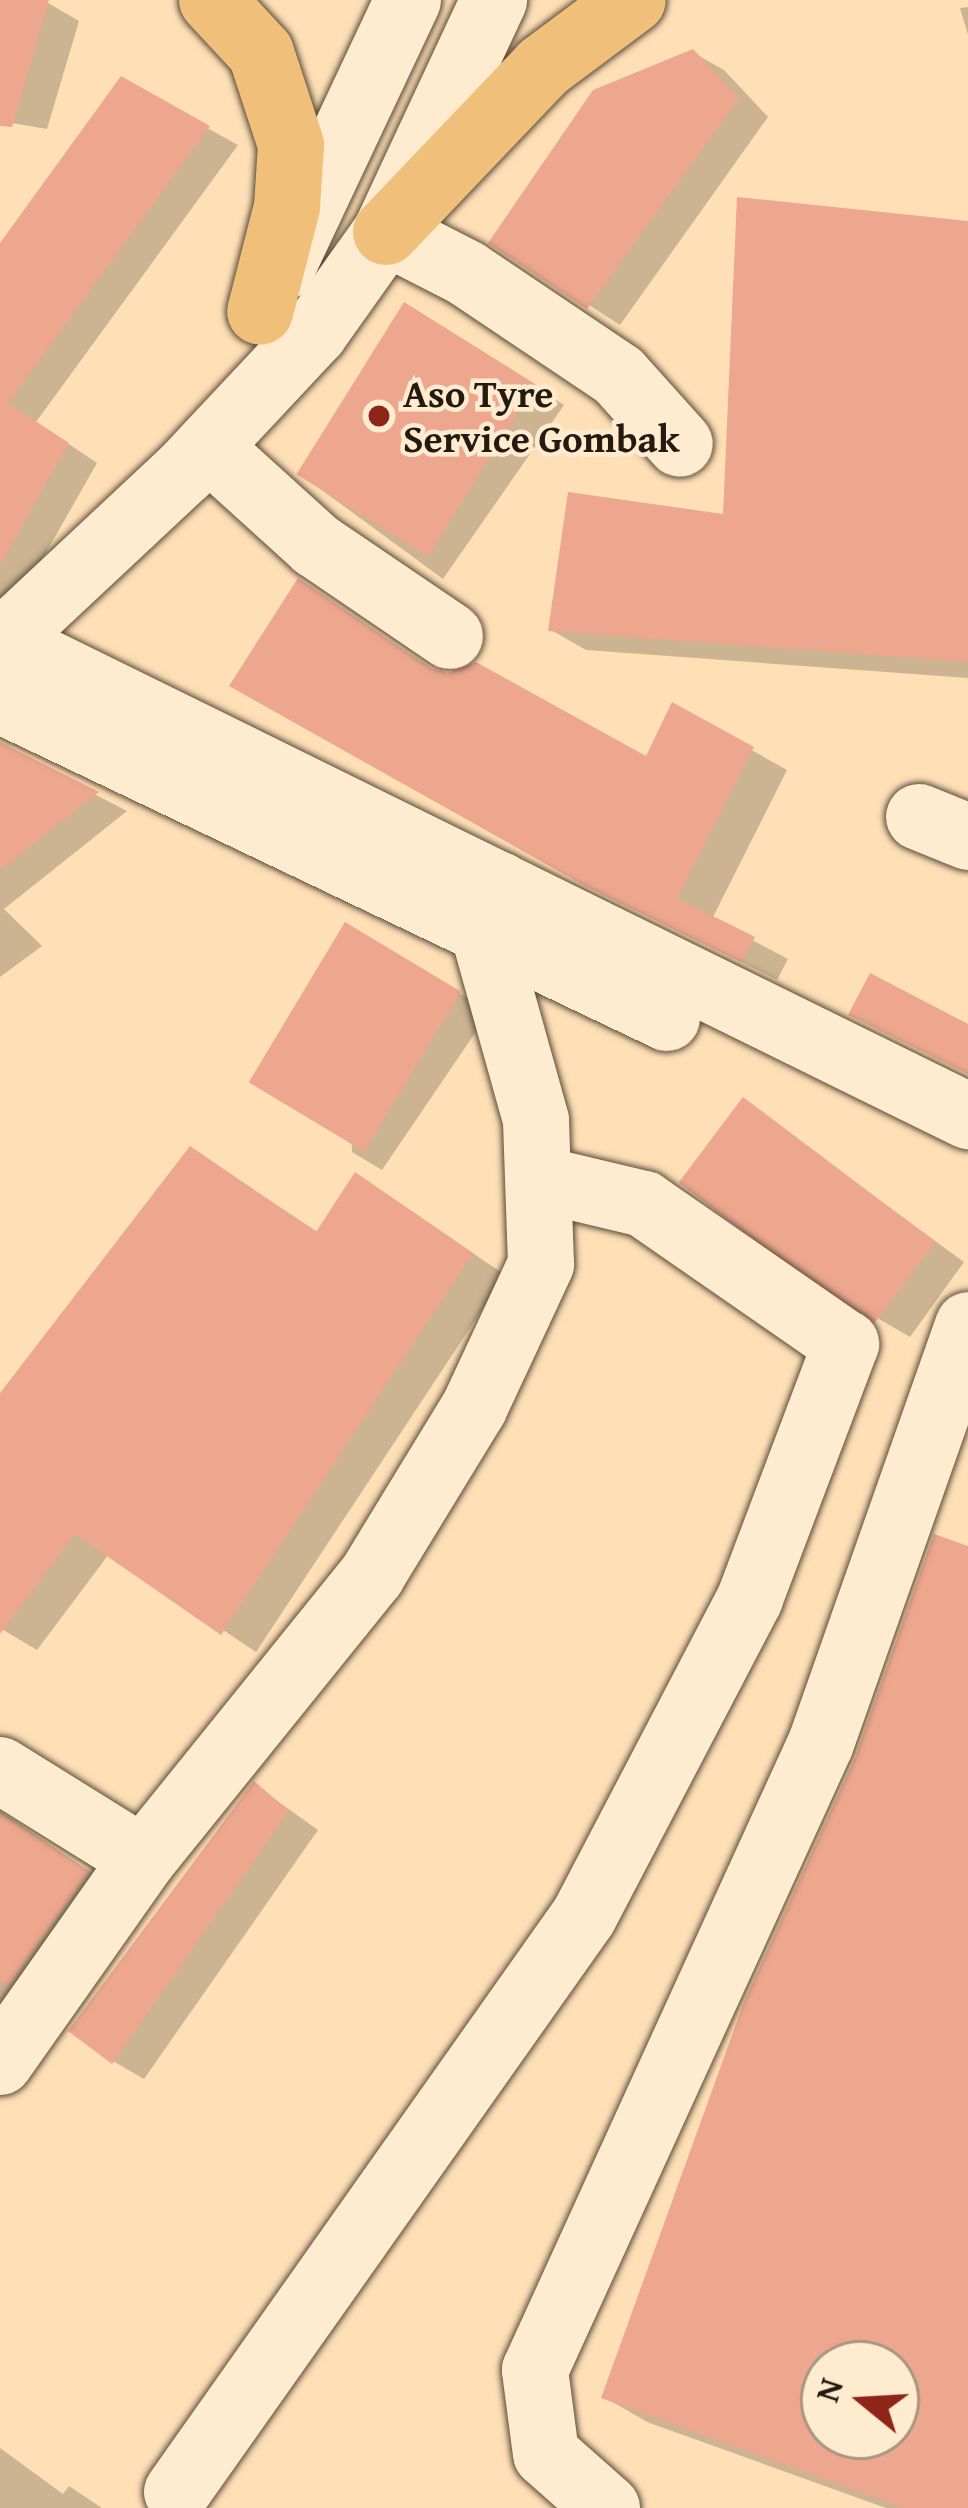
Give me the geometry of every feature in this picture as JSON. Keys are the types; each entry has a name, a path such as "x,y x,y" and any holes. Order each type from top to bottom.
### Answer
{"main road":[{"path":"212,0 261,53 291,145 287,207 260,311"},
{"path":"386,232 543,68 633,0"}],"street":[{"path":"197,460 260,311 408,0"},
{"path":"494,0 386,232 315,332 1,662 491,908 968,1162"},
{"path":"386,232 466,273 619,376 680,444"},
{"path":"197,460 450,636"},
{"path":"491,908 968,1116"},
{"path":"0,2062 143,1859 372,1575 474,1408 541,1264 543,1180 536,1120 491,908"},
{"path":"177,2492 584,1916 750,1598 846,1344 644,1204 543,1180"},
{"path":"607,2508 546,2454 535,2370 821,1743 913,1464 968,1324"},
{"path":"0,1770 143,1859"}],"building":[{"path":"0,0 49,0 12,127 0,126"},
{"path":"693,49 739,98 587,309 488,243 593,90"},
{"path":"121,76 210,126 8,403 69,443 0,565 0,243"},
{"path":"737,197 968,221 968,662 548,631 568,492 723,514"},
{"path":"404,302 535,384 428,556 296,474"},
{"path":"298,578 430,668 448,673 476,662 646,756 672,702 754,747 677,898 755,937 741,962 585,886 229,686"},
{"path":"0,742 99,792 0,870"},
{"path":"345,922 461,992 364,1152 249,1082"},
{"path":"870,973 968,1024 968,1074 848,1015"},
{"path":"743,1097 935,1242 871,1327 679,1182"},
{"path":"190,1146 316,1232 355,1172 473,1253 221,1635 75,1534 0,1634 0,1393"},
{"path":"934,1534 968,1546 968,2508 904,2508 601,2398 744,2002 855,1758"},
{"path":"254,1781 289,1811 112,2064 68,2031"},
{"path":"0,1814 89,1871 7,1986 0,1981"}],"place":[{"name":"Aso Tyre Service Gombak","path":"379,416"}]}
